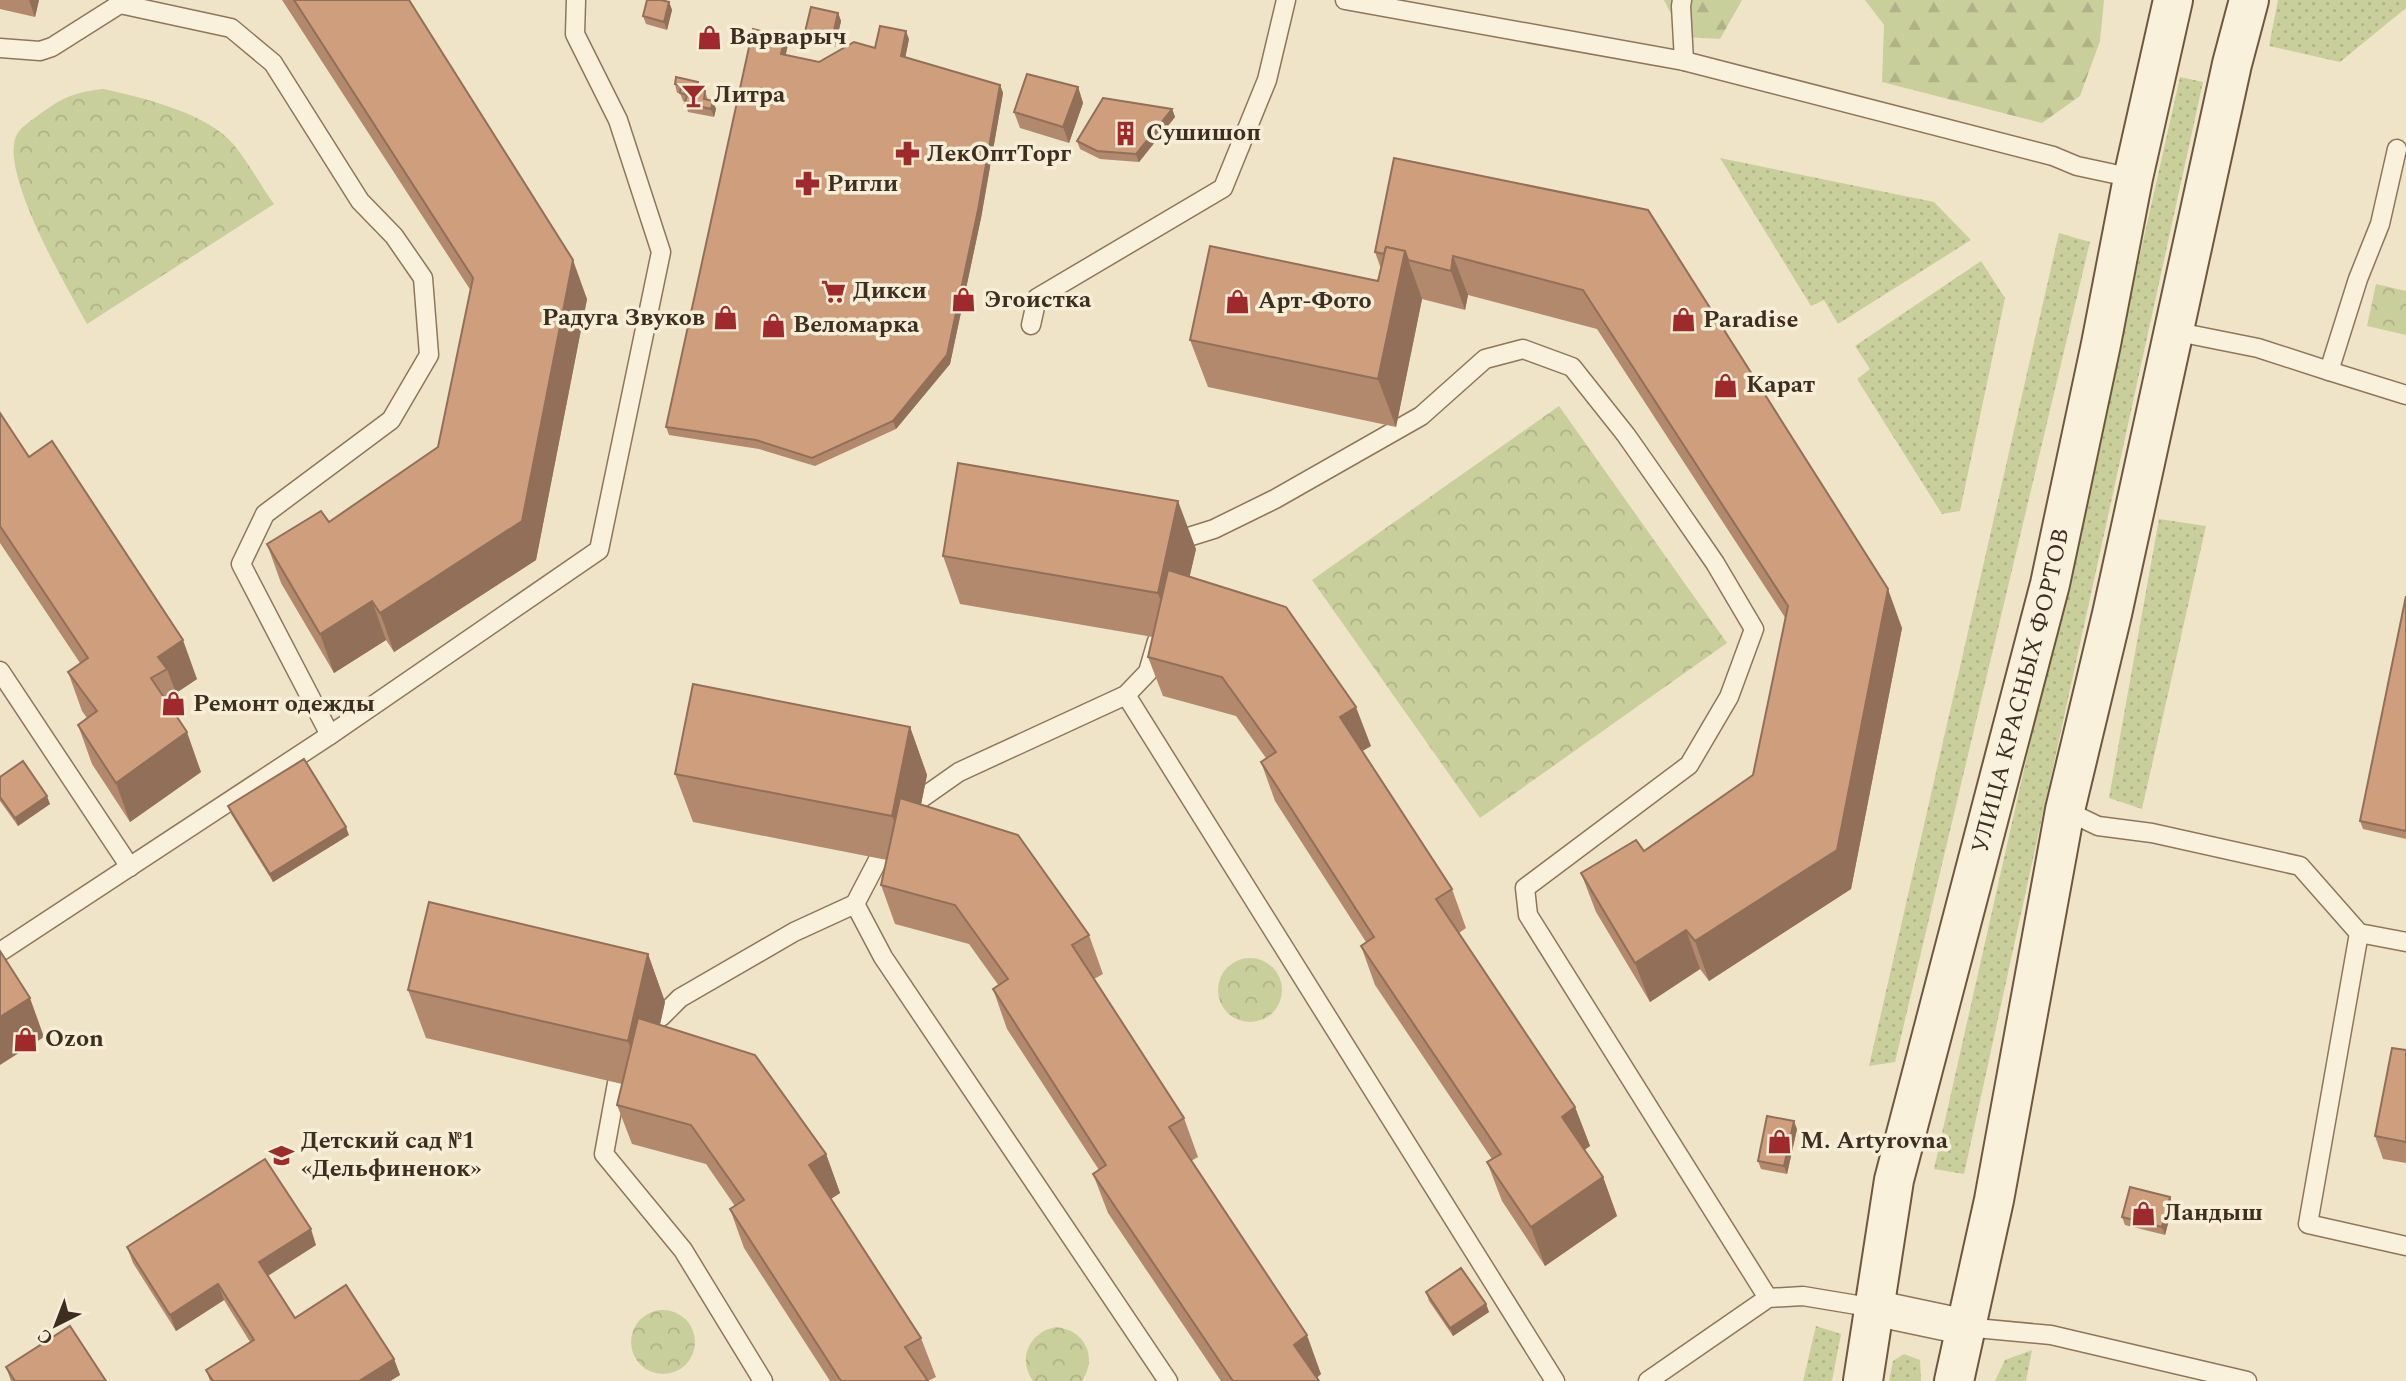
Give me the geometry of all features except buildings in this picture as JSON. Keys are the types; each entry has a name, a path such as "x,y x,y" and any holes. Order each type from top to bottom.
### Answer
{"street":[{"name":"УЛИЦА КРАСНЫХ ФОРТОВ","path":"1863,1381 1894,1180 2050,584 2133,178 2173,0"},
{"path":"1954,1381 1996,1187 2065,810 2112,614 2232,64 2249,0"},
{"path":"1875,1308 1965,1327"}],"lane":[{"path":"0,952 330,735 599,550 662,252 618,120 575,34 576,0"},
{"path":"1031,325 1037,298 1223,188 1267,80 1286,0"},
{"path":"1345,0 1684,61 2053,156 2077,166 2133,178"},
{"path":"1682,0 1684,61"},
{"path":"0,48 40,51 52,47 120,4 230,27 273,63 360,201 394,236 423,278 429,355 391,420 265,514 241,564 330,735"},
{"path":"2329,371 2358,279 2380,224 2397,149"},
{"path":"2174,331 2258,348 2406,395"},
{"path":"1181,546 1182,539 1214,530 1275,499 1420,416 1485,359 1523,349 1572,367 1626,435 1715,563 1754,629 1729,697 1689,765 1525,888 1528,915 1768,1298"},
{"path":"922,798 959,772 1126,695 1148,672 1158,638"},
{"path":"0,671 130,867"},
{"path":"1126,695 1555,1381"},
{"path":"2065,810 2098,826 2152,833 2300,866 2359,933 2406,942"},
{"path":"661,1017 680,998 692,991 794,932 855,904 879,858"},
{"path":"855,904 883,957 1168,1381"},
{"path":"2359,933 2308,1224 2406,1246"},
{"path":"617,1083 604,1154 682,1250 764,1381"},
{"path":"1648,1381 1768,1298 1803,1296 1875,1308"},
{"path":"1965,1327 2051,1335 2247,1381"}],"green space":[{"path":"1664,0 1742,0 1720,39 1683,37"},
{"path":"1865,0 2104,0 2100,41 2080,96 2042,123 1882,82 1884,25"},
{"path":"2278,0 2406,0 2406,8 2340,62 2269,46"},
{"path":"2180,77 2203,82 1964,1174 1934,1169"},
{"path":"104,89 174,108 223,134 245,159 274,204 87,324 38,231 26,203 14,154 16,136 26,124 70,96"},
{"path":"1720,158 1934,202 1971,240 1838,324 1824,300 1811,306"},
{"path":"2059,233 2090,242 1895,1062 1869,1066"},
{"path":"1981,261 2005,298 1960,511 1942,514 1857,379 1870,369 1855,346"},
{"path":"2376,284 2406,291 2406,335 2367,326"},
{"path":"1559,406 1727,643 1480,818 1312,580"},
{"path":"2159,519 2206,526 2142,809 2109,798"},
{"path":"1250,958 1262,960 1273,967 1280,978 1280,1002 1273,1013 1262,1020 1250,1022 1238,1020 1227,1013 1220,1002 1218,990 1220,978 1227,967 1238,960"},
{"path":"663,1310 675,1312 686,1319 693,1330 693,1354 686,1365 675,1372 663,1374 651,1372 640,1365 633,1354 631,1342 633,1330 640,1319 651,1312"},
{"path":"1816,1326 1841,1334 1832,1381 1803,1381"},
{"path":"1056,1327 1075,1333 1086,1346 1089,1363 1082,1381 1033,1381 1028,1373 1028,1348 1039,1334"},
{"path":"2032,1350 2026,1381 1995,1381 2005,1360"},
{"path":"1904,1354 1920,1360 1921,1381 1889,1381 1893,1361"}],"place":[{"name":"Варварыч","path":"709,37"},
{"name":"Литра","path":"694,95"},
{"name":"Сушишоп","path":"1126,133"},
{"name":"ЛекОптТорг","path":"907,154"},
{"name":"Ригли","path":"807,184"},
{"name":"Дикси","path":"833,291"},
{"name":"Эгоистка","path":"964,300"},
{"name":"Арт-Фото","path":"1238,301"},
{"name":"Радуга Звуков","path":"725,318"},
{"name":"Paradise","path":"1683,320"},
{"name":"Веломарка","path":"773,325"},
{"name":"Карат","path":"1726,385"},
{"name":"Ремонт одежды","path":"173,704"},
{"name":"Ozon","path":"25,1039"},
{"name":"M. Artyrovna","path":"1780,1141"},
{"name":"Детский сад №1 «Дельфиненок»","path":"281,1155"},
{"name":"Ландыш","path":"2144,1213"}]}
